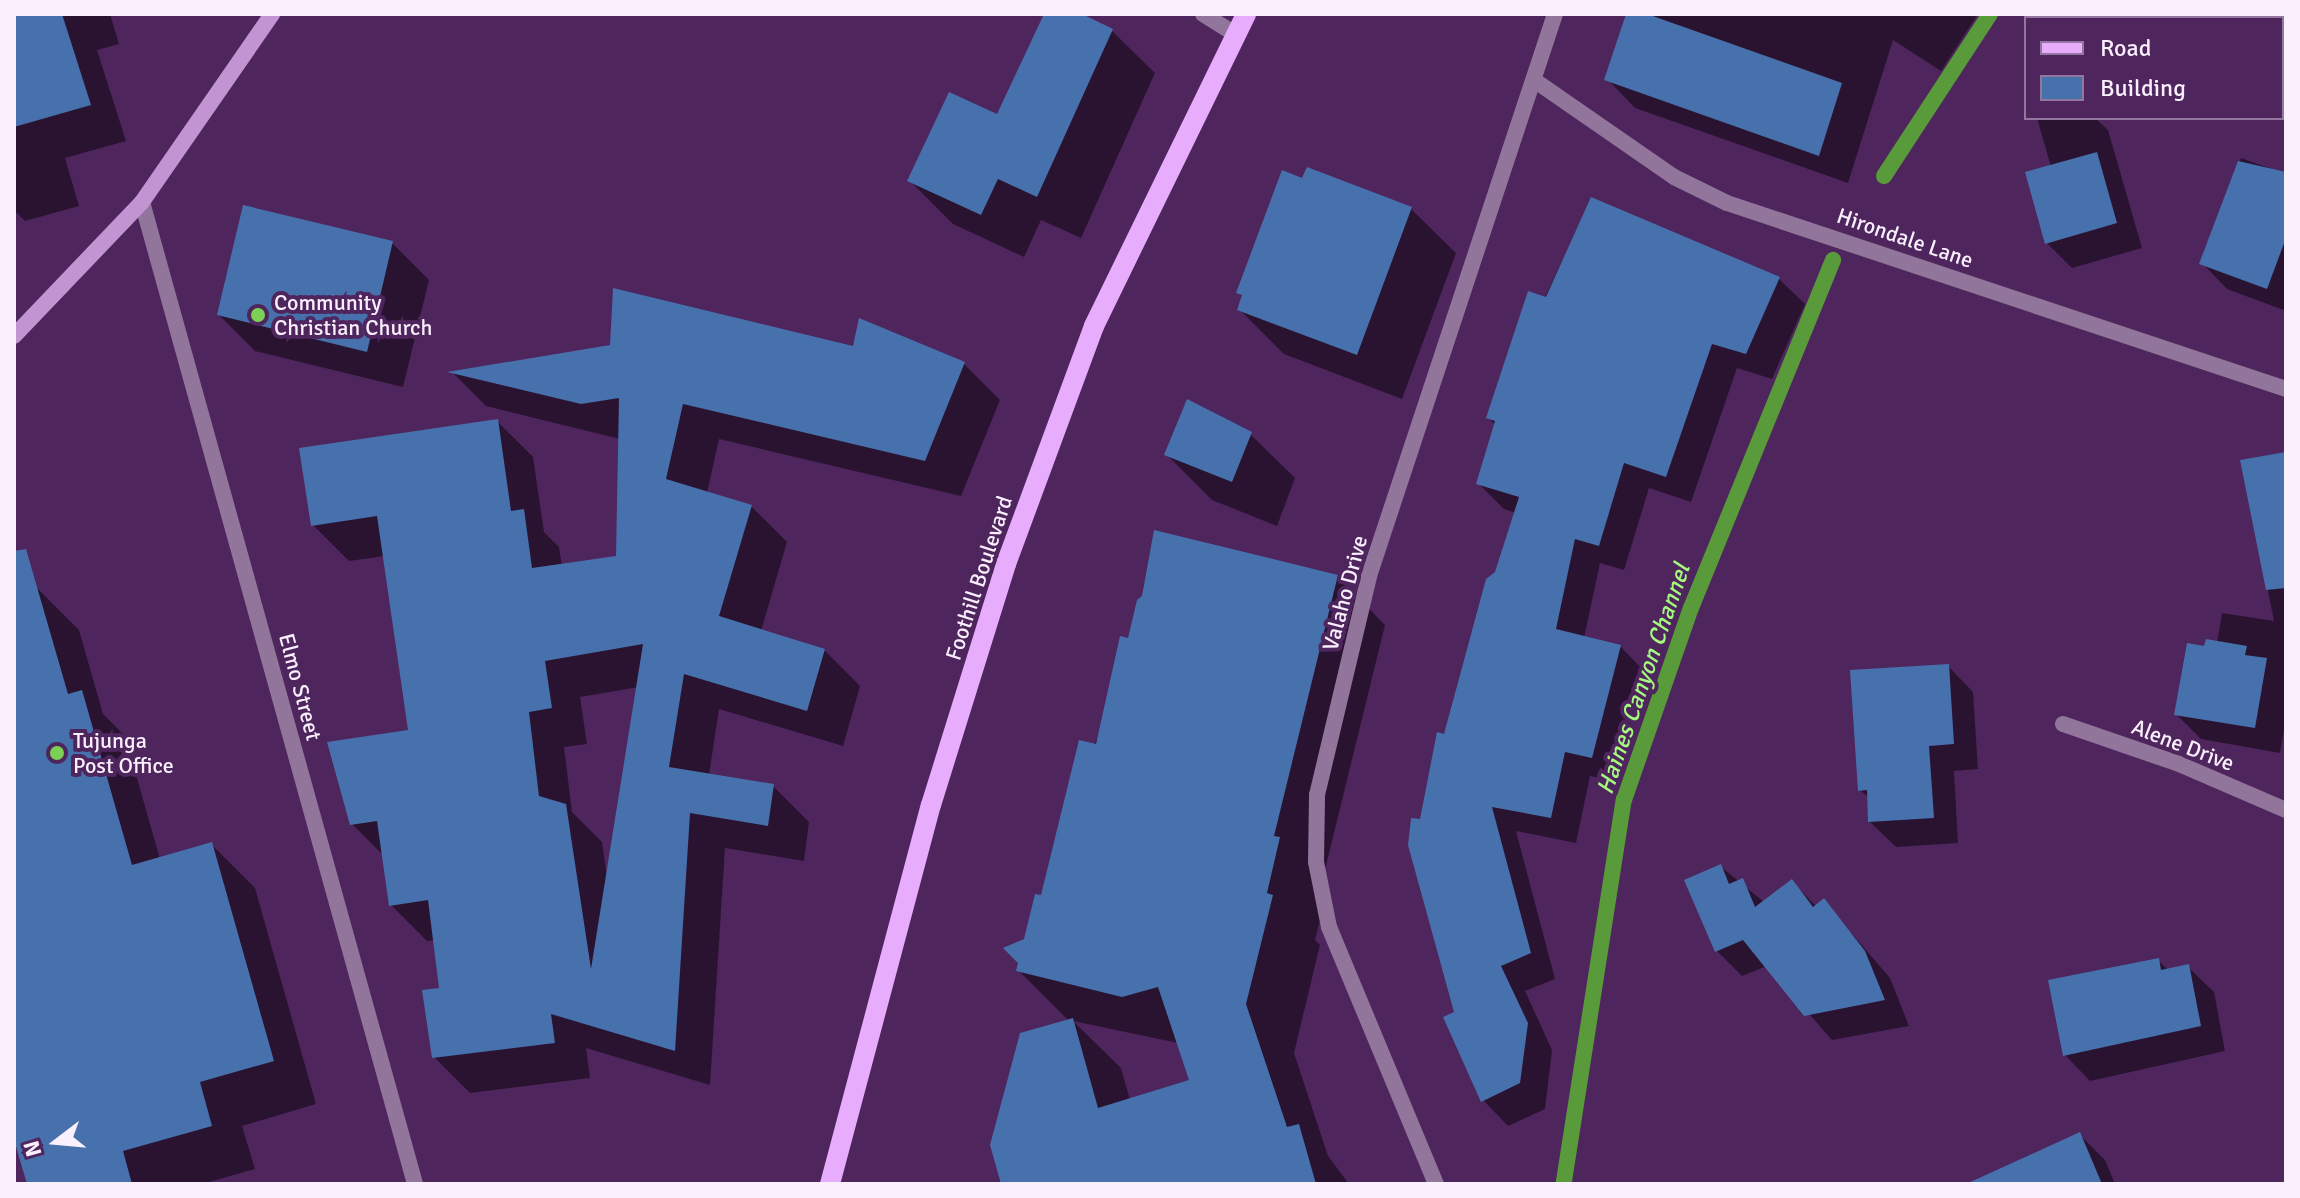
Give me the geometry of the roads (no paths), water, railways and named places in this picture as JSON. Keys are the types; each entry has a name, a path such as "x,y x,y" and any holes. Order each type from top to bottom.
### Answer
{"main road":[{"path":"14,336 142,202 272,14"},
{"name":"Foothill Boulevard","path":"830,1184 931,805 1006,564 1094,326 1246,14"}],"street":[{"path":"1203,14 1235,34"},
{"name":"Valaho Drive","path":"1436,1184 1329,927 1316,862 1317,795 1369,576 1555,14"},
{"name":"Hirondale Lane","path":"1534,80 1674,177 1727,203 2286,389"},
{"name":"Elmo Street","path":"142,202 415,1184"},
{"name":"Alene Drive","path":"2063,724 2179,764 2286,810"}],"waterway":[{"name":"Haines Canyon Channel","path":"1884,176 1990,14"},
{"name":"Haines Canyon Channel","path":"1564,1181 1624,800 1691,608 1833,260"}],"place":[{"name":"Community Christian Church","path":"258,315"},
{"name":"Tujunga Post Office","path":"57,753"}]}
